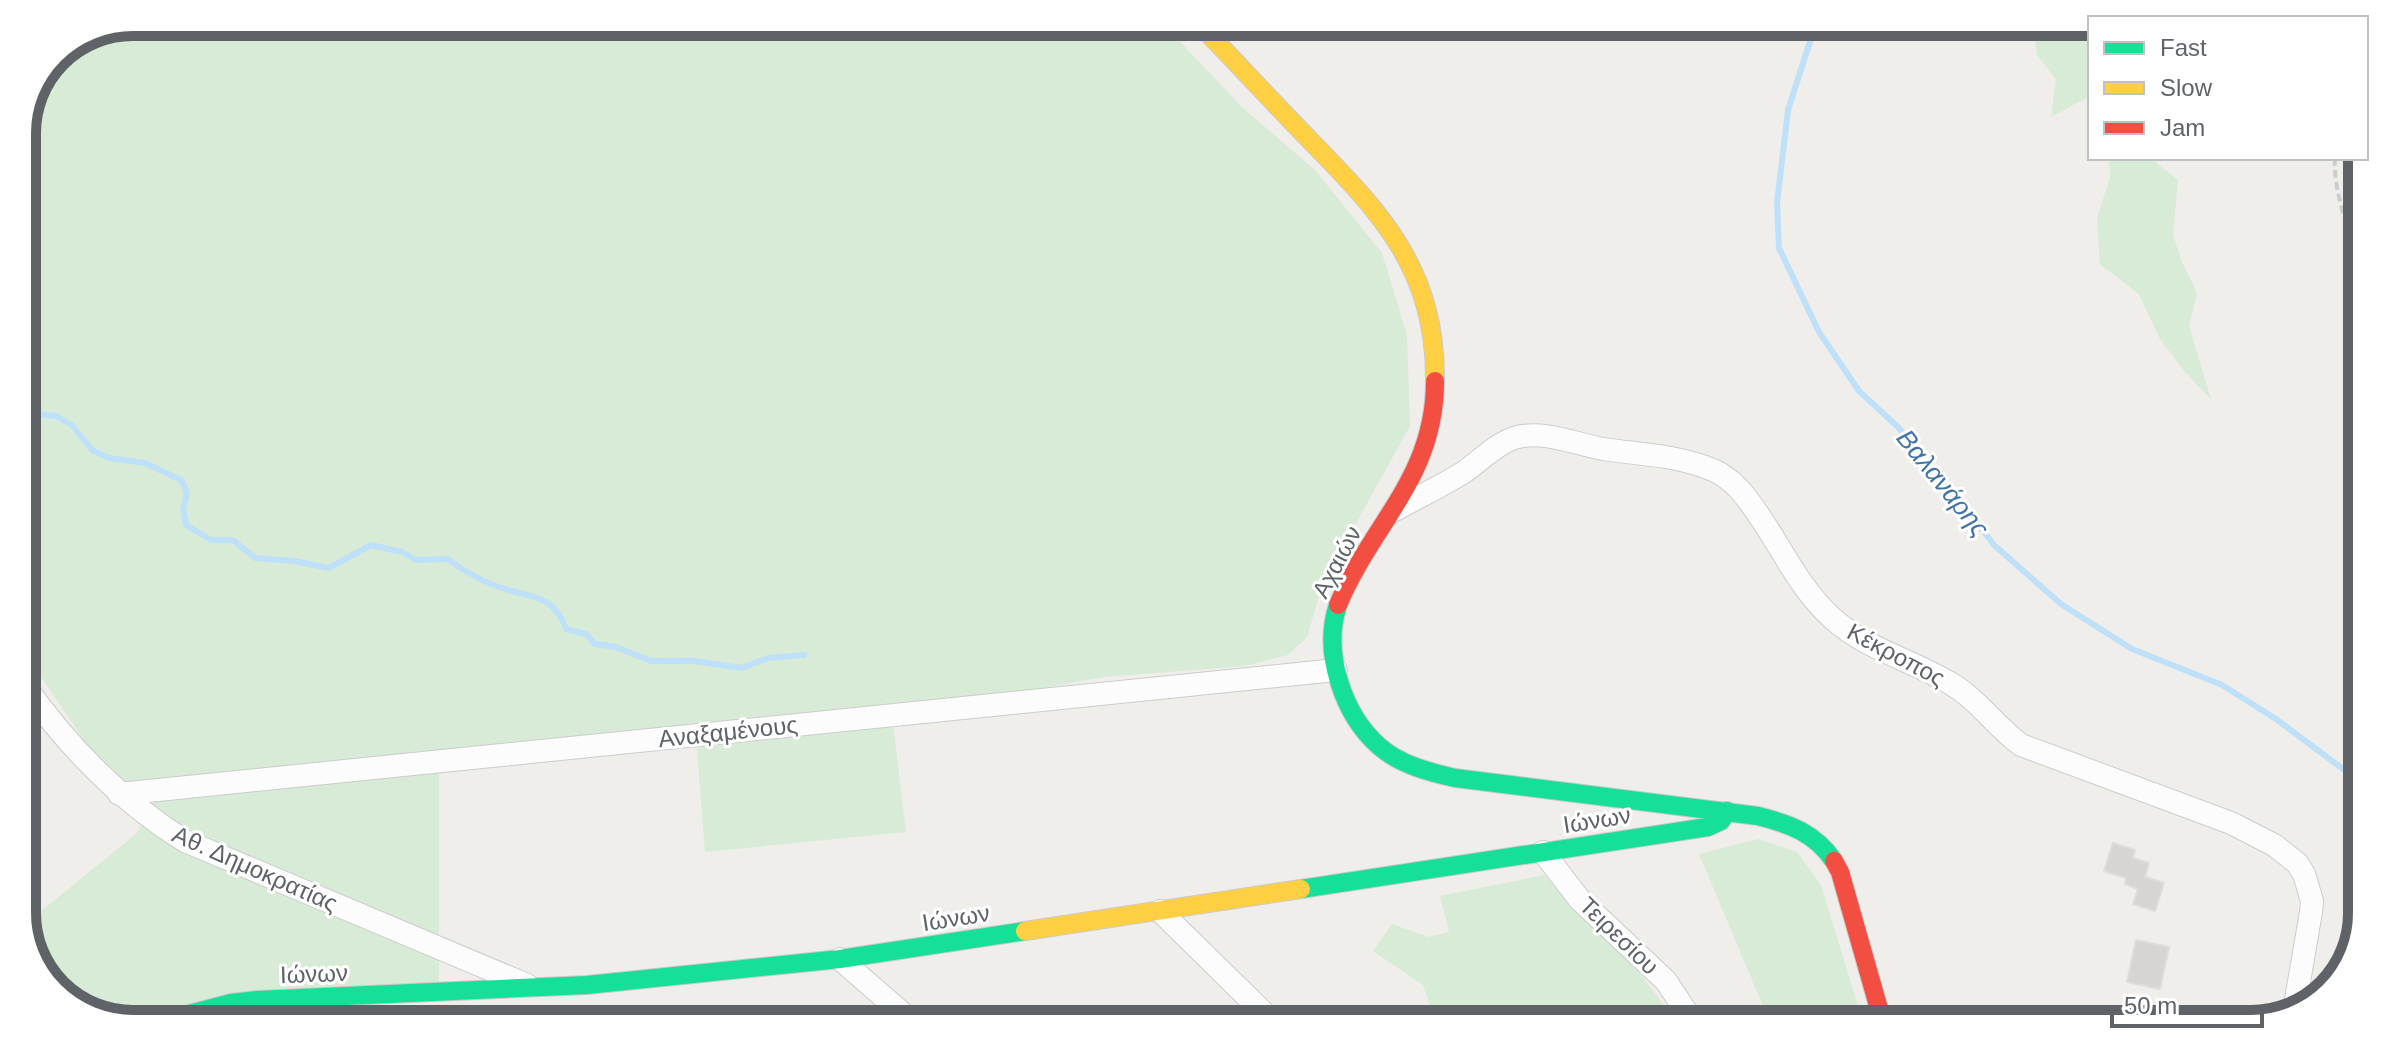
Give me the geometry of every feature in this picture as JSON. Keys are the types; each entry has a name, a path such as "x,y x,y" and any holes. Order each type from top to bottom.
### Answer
{"street":[{"name":"Αχαιών","path":"1211,36 1384,218 1399,242 1426,304 1434,351 1434,405 1423,453 1394,510 1347,585 1333,623 1336,670 1359,723 1377,745 1405,764 1429,771 1727,811 1800,829 1830,854 1840,872 1879,1010"},
{"name":"Κέκροπος","path":"1394,510 1454,478 1504,442 1528,435 1661,456 1721,474 1741,492 1818,604 1849,633 1948,682 1973,700 2009,736 2033,751 2231,823 2263,838 2288,855 2304,874 2312,901 2296,999"},
{"name":"Αναξαμένους","path":"119,794 1336,670"},
{"name":"Αθ. Δημοκρατίας","path":"36,700 62,734 119,794 164,828 198,848 535,989"},
{"name":"Ιώνων","path":"205,1010 257,1000 368,1006 840,959 1708,827 1721,821 1727,811"},
{"name":"Τειρεσίου","path":"1543,852 1580,900 1666,981 1685,1010"},
{"path":"1160,911 1261,1010"},
{"path":"840,959 899,1010"}],"path":[{"path":"2335,160 2334,173 2348,227"}],"green space":[{"path":"133,36 1175,36 1243,108 1315,170 1382,253 1407,335 1410,426 1323,583 1307,637 1288,655 1245,666 1104,677 1019,692 891,708 906,832 705,852 695,725 439,753 439,983 362,990 362,1010 133,1010 96,1003 74,990 46,956 36,919 36,915 137,833 165,780 129,785 101,765 36,670 36,127 39,108 56,74 69,60 102,41"},
{"path":"2035,36 2088,36 2088,97 2051,117 2056,79 2037,55"},
{"path":"2109,160 2155,160 2178,180 2173,235 2197,293 2189,326 2211,399 2160,339 2139,294 2100,264 2097,218 2110,178"},
{"path":"1758,839 1797,852 1821,885 1859,1010 1765,1010 1699,854"},
{"path":"1544,875 1642,976 1667,1010 1431,1010 1423,985 1373,951 1392,924 1428,937 1449,932 1440,896"}],"building":[{"path":"2113,843 2135,850 2133,858 2149,863 2145,877 2164,883 2155,911 2133,904 2138,889 2125,884 2126,878 2104,871"},
{"path":"2136,940 2169,947 2160,989 2127,982"},
{"path":"2165,1005 2201,1009 2201,1010 2160,1010"}],"waterway":[{"name":"Βαλανάρης","path":"1812,36 1788,110 1777,203 1779,248 1819,332 1859,391 1898,427 1994,545 2061,604 2132,649 2222,685 2276,719 2348,773"},
{"path":"36,411 38,414 56,416 72,425 92,450 109,458 145,463 181,480 187,493 183,509 186,525 211,540 233,540 255,558 329,568 371,545 402,552 416,560 448,559 489,583 547,602 561,617 566,629 586,634 595,644 616,647 651,661 694,661 742,668 768,658 804,655"}],"traffic: fast":[{"path":"1338,605 1333,643 1339,682 1367,734 1397,759 1455,778 1758,816 1801,831 1819,843 1834,861"},
{"path":"1301,889 1708,827 1721,821 1727,811"},
{"path":"205,1010 257,1000 587,985 840,959 1025,931"}],"traffic: slow":[{"path":"1211,36 1355,187 1397,242 1425,304 1433,340 1435,381"},
{"path":"1025,931 1301,889"}],"traffic: jam":[{"path":"1338,605 1413,473 1425,445 1435,381"},
{"path":"1834,861 1840,872 1879,1010"}]}
